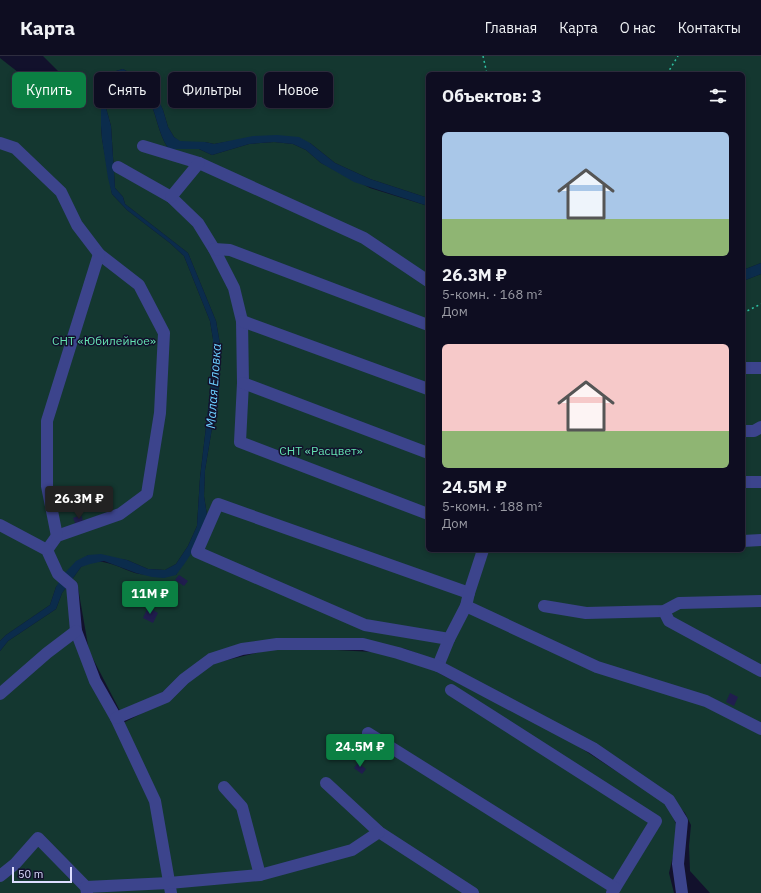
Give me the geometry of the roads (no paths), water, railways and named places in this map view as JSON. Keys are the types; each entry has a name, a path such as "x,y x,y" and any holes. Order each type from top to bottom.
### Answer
{"street":[{"path":"0,143 15,148 61,192 77,225 99,254 139,285 164,333 160,413 147,494 120,514 57,536 47,550"},
{"path":"143,146 199,163 364,238 426,280"},
{"path":"171,198 199,163"},
{"path":"118,167 171,198 198,223 214,249 234,288 242,321 240,442 426,513"},
{"path":"214,249 230,250 426,324"},
{"path":"57,536 47,486 47,421 99,254"},
{"path":"242,321 426,388"},
{"path":"745,368 761,368"},
{"path":"242,383 426,452"},
{"path":"745,431 754,432 761,427"},
{"path":"745,482 761,482"},
{"path":"449,639 364,625 198,552 218,504 469,593"},
{"path":"0,524 47,550 58,574 72,586 76,631 95,681 116,718 155,801 170,888"},
{"path":"745,541 761,540"},
{"path":"438,666 449,639 466,606 482,552"},
{"path":"544,606 586,613 664,611 679,603 761,601"},
{"path":"466,606 597,667 706,701 761,729"},
{"path":"664,611 669,621 761,671"},
{"path":"0,694 47,653 76,631"},
{"path":"116,718 166,697 184,679 211,660 242,649 277,644 363,644 398,653 438,666 592,748 669,800 682,821 678,864 682,893"},
{"path":"368,733 613,890 656,821 451,690"},
{"path":"326,783 378,832 473,893"},
{"path":"224,786 242,807 260,875"},
{"path":"0,876 15,864 38,838 86,890 170,888 260,875 352,850 378,832"}],"water":[{"path":"123,69 128,72 115,72"},
{"path":"160,103 168,127 174,137 180,141 205,142 214,144 253,136 277,135 299,137 310,143 335,163 370,179 426,197 426,205 354,182 321,163 306,150 293,144 274,142 249,144 212,155 199,149 169,149 160,132 152,108 160,108"},
{"name":"Малая Еловка","path":"101,108 106,108 111,126 115,188 123,197 125,204 188,253 216,321 221,350 219,386 205,470 204,496 207,515 198,543 176,575 164,578 152,577 136,573 104,561 81,567 62,593 56,609 8,641 0,651 0,641 6,635 50,605 56,587 64,574 76,561 88,555 101,554 127,560 148,569 165,570 176,564 188,546 197,526 200,478 213,367 213,339 210,321 184,256 170,243 127,210 112,194 108,178 101,126"},
{"path":"761,263 761,274 745,280 745,269"}],"park label":[{"name":"СНТ «Юбилейное»","path":"104,341"},
{"name":"СНТ «Расцвет»","path":"321,451"}]}
